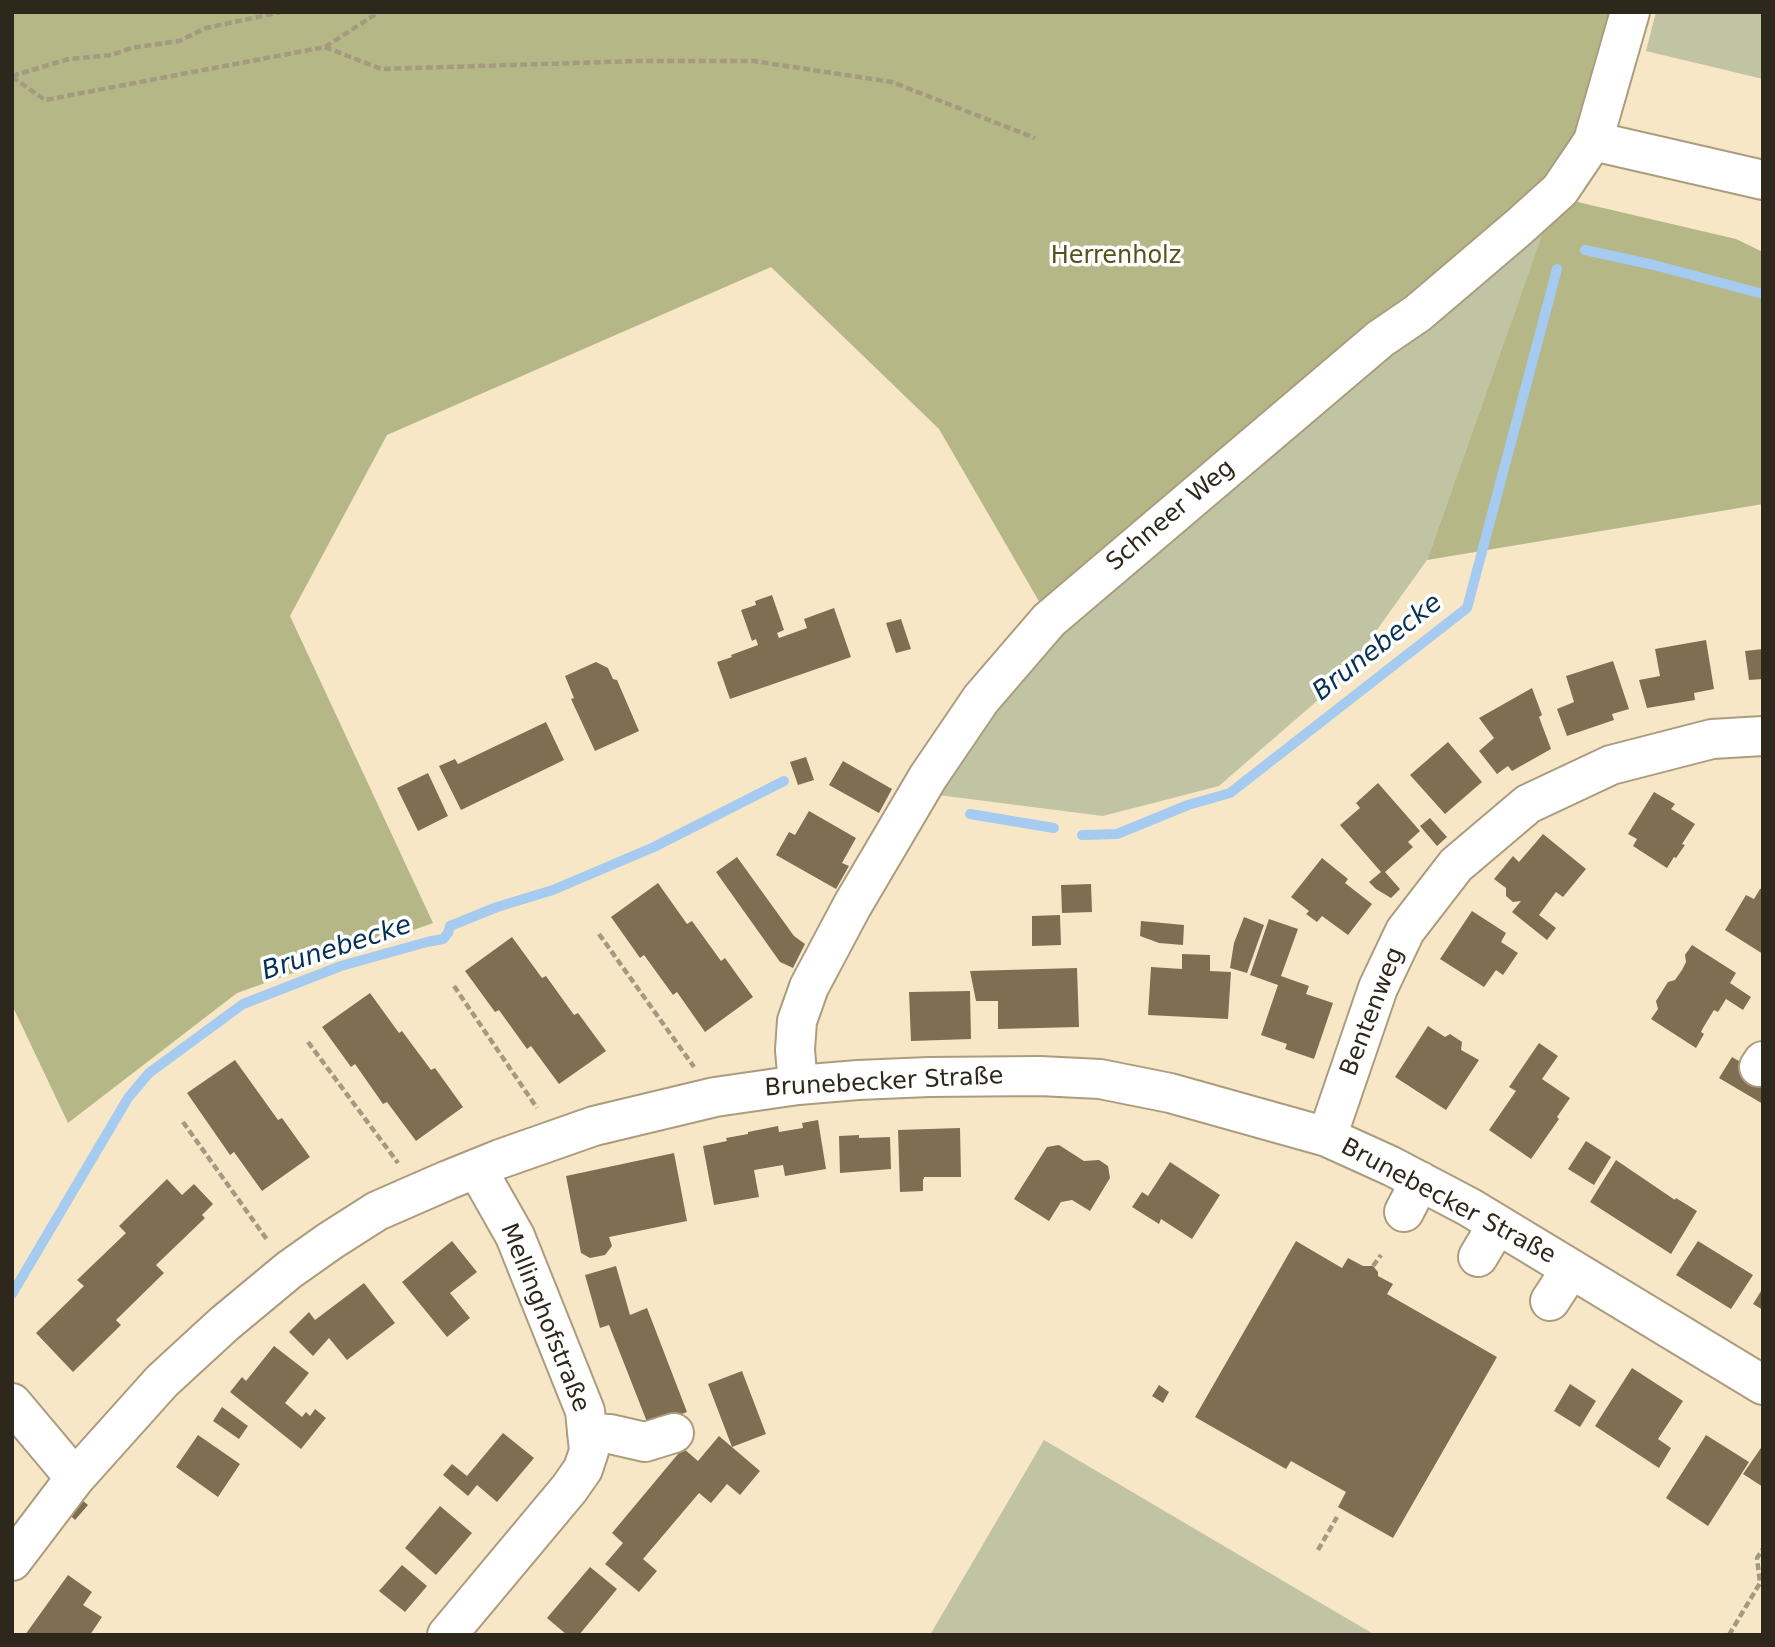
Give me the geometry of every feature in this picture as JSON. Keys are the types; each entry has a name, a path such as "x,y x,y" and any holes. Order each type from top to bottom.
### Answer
{"street":[{"name":"Schneer Weg","path":"798,1085 794,1050 797,1021 809,987 852,906 928,777 981,699 1049,620 1380,339 1418,313 1560,190 1593,141 1630,12"},
{"path":"1593,141 1763,180"},
{"name":"Bentenweg","path":"1327,1137 1378,988 1394,954 1405,931 1456,865 1528,804 1611,765 1712,739 1763,736"},
{"name":"Brunebecker Straße","path":"12,1561 75,1478 162,1381 224,1324 289,1270 377,1211 558,1137 594,1126 715,1097 798,1085 929,1077 1040,1076 1100,1079 1170,1093 1327,1137 1391,1166 1412,1197 1469,1207 1487,1241 1570,1269 1763,1385"},
{"name":"Mellinghofstraße","path":"447,1635 569,1489 583,1469 589,1451 585,1411 515,1236 477,1169"},
{"path":"1550,1301 1570,1269"},
{"path":"12,1403 75,1478"},
{"path":"587,1433 610,1434 645,1442 674,1433"}],"path":[{"path":"12,76 69,59 112,55 131,48 179,41 206,28 281,12"},
{"path":"12,76 45,100 325,47 379,12"},
{"path":"325,47 381,69 599,62 753,61 892,82 1035,138"},
{"path":"599,934 715,1097"},
{"path":"454,986 558,1137"},
{"path":"309,1042 419,1192"},
{"path":"183,1122 289,1270"},
{"path":"1374,1266 1381,1255"},
{"path":"1318,1550 1337,1517"},
{"path":"1729,1635 1760,1583 1757,1558 1763,1549"}],"green space":[{"name":"Herrenholz","path":"12,12 1616,12 1578,132 1539,193 1736,239 1763,252 1763,504 1427,560 1547,221 1055,629 939,429 771,267 387,435 290,616 433,923 237,993 68,1123 12,1005"},
{"path":"1656,12 1763,12 1763,79 1646,51"},
{"path":"1548,219 1427,560 1341,680 1219,786 1103,816 938,795 1055,629"},
{"path":"1044,1440 1375,1635 930,1635"}],"building":[{"path":"772,595 784,630 777,633 779,638 807,628 804,619 834,608 851,657 730,699 717,662 758,645 756,639 752,641 741,610"},
{"path":"901,619 911,649 896,653 886,623"},
{"path":"1706,640 1714,689 1694,693 1695,700 1647,708 1639,680 1660,676 1655,649"},
{"path":"1763,649 1763,679 1749,680 1745,651"},
{"path":"1613,661 1629,709 1612,714 1614,720 1567,736 1557,709 1574,702 1566,676"},
{"path":"596,662 608,668 613,679 617,680 639,731 595,751 571,699 574,698 565,676"},
{"path":"1532,688 1551,749 1512,771 1508,766 1497,774 1479,751 1494,738 1479,718"},
{"path":"546,722 564,760 461,810 439,766 455,759 458,764"},
{"path":"1448,742 1482,782 1445,814 1410,775"},
{"path":"806,757 814,780 798,785 790,762"},
{"path":"843,761 892,789 879,813 829,785"},
{"path":"428,773 448,816 418,831 397,788"},
{"path":"1378,783 1420,831 1408,842 1413,847 1385,872 1400,889 1391,898 1369,882 1381,872 1340,825 1360,808 1356,803"},
{"path":"1654,792 1675,804 1671,809 1695,824 1682,844 1685,845 1667,868 1633,846 1637,839 1628,834"},
{"path":"809,811 856,838 842,863 849,866 836,889 776,855 789,832 795,835"},
{"path":"1430,818 1447,837 1437,846 1420,826"},
{"path":"1543,834 1586,869 1563,897 1556,892 1539,915 1556,928 1547,940 1512,912 1521,901 1513,902 1506,896 1506,888 1494,879 1513,856 1519,862"},
{"path":"737,857 794,936 805,944 793,968 780,962 716,872"},
{"path":"1322,858 1348,879 1345,883 1372,904 1348,935 1322,916 1317,922 1306,914 1309,911 1291,897"},
{"path":"658,883 687,924 692,921 721,961 725,958 753,997 705,1032 677,992 673,995 644,955 640,958 611,917"},
{"path":"1091,884 1092,912 1062,913 1061,885"},
{"path":"1763,888 1763,954 1725,930 1746,895 1754,899"},
{"path":"1472,911 1506,933 1501,942 1518,953 1503,975 1496,970 1484,987 1440,959"},
{"path":"1060,915 1061,945 1032,946 1032,916"},
{"path":"1244,917 1264,925 1247,973 1230,968 1234,943"},
{"path":"1269,919 1298,929 1281,976 1309,986 1306,994 1333,1003 1314,1059 1285,1049 1287,1044 1261,1035 1278,985 1250,975"},
{"path":"1141,921 1184,925 1183,945 1159,943 1140,936"},
{"path":"512,937 542,978 546,976 574,1015 578,1013 606,1051 559,1084 531,1046 527,1049 499,1010 495,1012 465,971"},
{"path":"1692,945 1736,973 1730,983 1751,997 1743,1010 1726,999 1718,1012 1714,1010 1701,1032 1704,1034 1696,1048 1651,1019 1658,1009 1656,1001 1668,982 1675,980 1682,970 1686,962 1685,955"},
{"path":"1182,954 1210,955 1210,971 1231,972 1228,1019 1148,1015 1151,967 1182,969"},
{"path":"1077,968 1079,1027 998,1029 998,1001 976,1001 970,971"},
{"path":"970,991 971,1039 911,1041 909,992"},
{"path":"370,993 399,1033 402,1031 431,1070 435,1068 463,1107 416,1141 387,1102 383,1104 355,1064 351,1067 322,1027"},
{"path":"1428,1026 1445,1037 1450,1034 1462,1042 1461,1050 1479,1060 1446,1110 1395,1077"},
{"path":"1539,1043 1558,1056 1542,1079 1570,1098 1531,1159 1489,1130 1516,1091 1509,1087"},
{"path":"1732,1057 1763,1075 1763,1104 1719,1078"},
{"path":"235,1060 278,1120 282,1118 310,1157 262,1191 234,1152 230,1155 187,1093"},
{"path":"818,1120 826,1169 785,1176 783,1165 754,1170 759,1197 714,1205 703,1146 778,1126 779,1132 803,1128 802,1123"},
{"path":"960,1128 961,1177 924,1177 923,1191 900,1192 898,1130"},
{"path":"859,1135 859,1138 890,1137 891,1169 840,1173 839,1136"},
{"path":"1586,1141 1611,1157 1594,1185 1568,1169"},
{"path":"1059,1145 1084,1161 1099,1160 1108,1166 1110,1178 1090,1211 1072,1200 1061,1202 1049,1221 1014,1199 1047,1147"},
{"path":"674,1153 687,1221 609,1237 612,1246 605,1255 590,1258 581,1253 566,1176"},
{"path":"1616,1160 1675,1200 1676,1198 1697,1211 1671,1254 1590,1202"},
{"path":"1170,1162 1220,1195 1192,1239 1161,1219 1159,1224 1132,1207 1142,1192 1148,1196"},
{"path":"167,1179 182,1195 194,1184 213,1204 202,1215 205,1218 156,1265 164,1273 116,1320 121,1325 73,1372 36,1333 84,1286 77,1280 126,1233 119,1226"},
{"path":"452,1241 477,1272 450,1293 470,1318 447,1337 402,1282"},
{"path":"1296,1241 1342,1268 1348,1258 1363,1266 1373,1266 1378,1276 1393,1284 1387,1294 1497,1357 1393,1538 1338,1507 1346,1492 1291,1461 1286,1469 1195,1417"},
{"path":"1698,1241 1753,1275 1731,1309 1676,1275"},
{"path":"616,1266 630,1315 647,1308 687,1412 649,1427 609,1325 600,1328 585,1275"},
{"path":"364,1283 395,1323 347,1360 329,1338 313,1356 289,1332 309,1312 315,1320"},
{"path":"1763,1288 1763,1310 1753,1304"},
{"path":"274,1346 309,1373 285,1403 302,1417 306,1412 310,1416 315,1409 326,1418 301,1449 230,1392 242,1377 246,1381"},
{"path":"1632,1368 1683,1401 1658,1439 1671,1448 1659,1468 1595,1426"},
{"path":"742,1371 766,1434 732,1447 708,1384"},
{"path":"1570,1384 1596,1401 1580,1427 1554,1411"},
{"path":"1159,1385 1169,1392 1163,1403 1152,1396"},
{"path":"222,1407 248,1426 239,1439 213,1421"},
{"path":"503,1433 534,1458 497,1502 477,1485 468,1496 443,1475 452,1464 467,1476"},
{"path":"198,1435 240,1464 218,1497 176,1467"},
{"path":"1706,1435 1749,1462 1708,1526 1666,1498"},
{"path":"719,1436 760,1471 740,1495 727,1484 711,1503 699,1493 643,1559 657,1571 639,1592 605,1564 623,1543 612,1533 683,1448 698,1461"},
{"path":"1763,1445 1763,1487 1743,1474"},
{"path":"82,1500 88,1505 75,1520 69,1514"},
{"path":"440,1506 472,1533 436,1575 405,1548"},
{"path":"402,1565 427,1586 405,1612 379,1591"},
{"path":"590,1567 617,1589 579,1635 567,1635 547,1618"},
{"path":"68,1575 92,1592 83,1605 102,1617 90,1635 25,1635"}],"waterway":[{"path":"1585,250 1763,294"},
{"name":"Brunebecke","path":"1082,835 1117,834 1188,805 1230,793 1467,608 1557,269"},
{"name":"Brunebecke","path":"12,1294 128,1098 149,1073 243,1004 341,966 443,939 450,926 497,907 553,890 654,847 784,781"},
{"name":"Brunebecke","path":"970,814 1054,828"}]}
